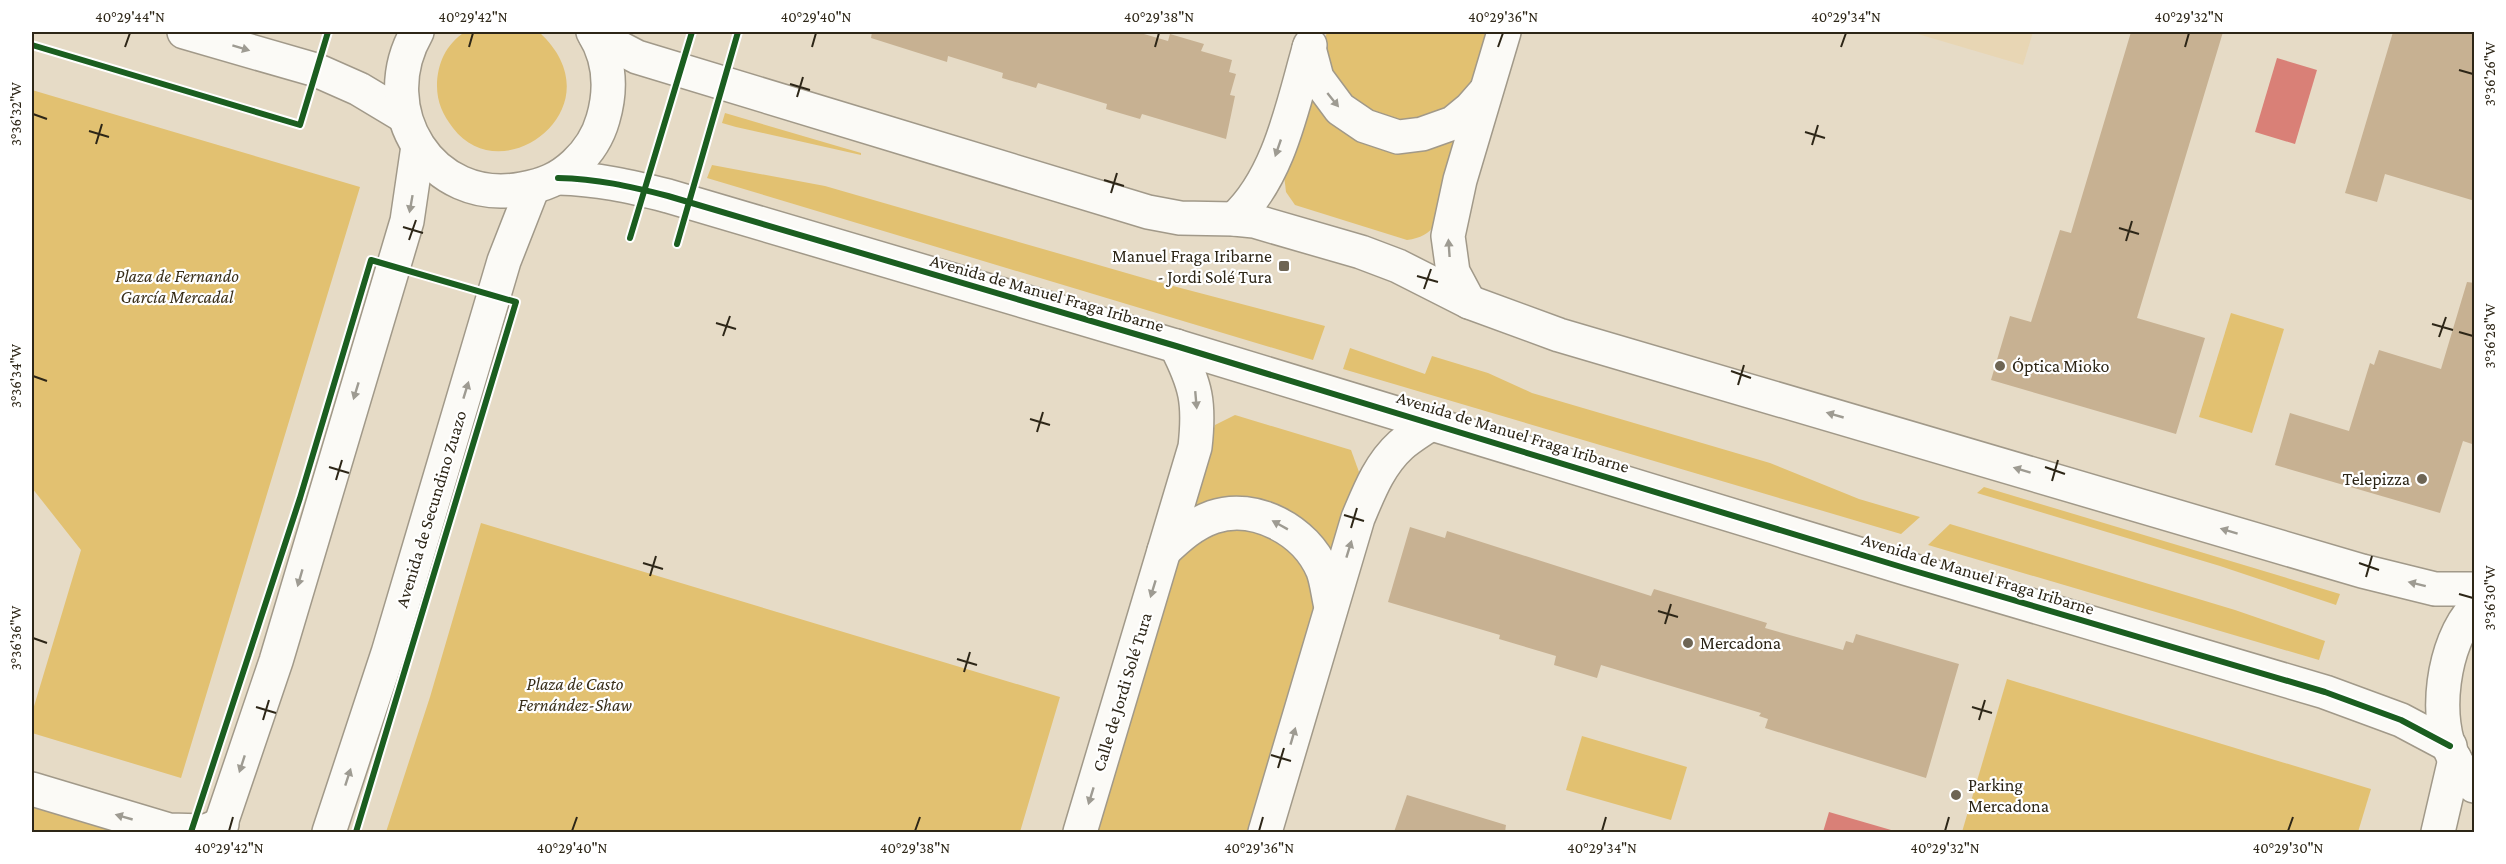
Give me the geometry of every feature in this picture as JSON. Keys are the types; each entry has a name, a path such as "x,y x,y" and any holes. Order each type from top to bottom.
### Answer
{"street":[{"path":"184,32 316,70 359,89 404,116"},
{"path":"32,789 169,830 206,831 220,828 276,661 412,201 418,146 404,116 400,82 407,49 417,32"},
{"path":"1469,302 1453,272 1448,236 1460,180 1504,32"},
{"path":"546,182 583,156 594,143 607,105 610,89 607,65 594,33"},
{"path":"594,33 637,57 1148,212 1180,218 1254,221 1361,252 1398,266 1469,302 1559,335 2362,571 2434,589 2475,588"},
{"path":"1312,40 1317,78 1340,109 1365,126 1398,137 1422,134 1453,123 1486,91"},
{"path":"1233,219 1255,196 1271,170 1312,40"},
{"name":"Avenida de Manuel Fraga Iribarne","path":"418,146 442,171 473,187 504,192 546,182 590,179 616,182 1176,346 1908,569 2325,692 2401,720 2452,753"},
{"name":"Avenida de Secundino Zuazo","path":"329,832 388,653 504,261 546,182"},
{"name":"Calle de Jordi Solé Tura","path":"1080,832 1195,447 1198,425 1197,397 1193,380 1176,346"},
{"name":"Calle de Jordi Solé Tura","path":"1265,832 1358,518 1375,478 1401,445 1432,423"},
{"name":"Calle de Jordi Solé Tura","path":"1164,551 1188,528 1214,517 1248,512 1268,519 1292,532 1309,549 1323,571 1331,607"},
{"path":"2438,832 2452,753 2442,702 2447,660 2466,618 2475,609"},
{"path":"2452,753 2475,786"}],"shaded area":[{"path":"1911,32 2033,32 2023,65"},
{"path":"2277,58 2317,70 2295,144 2255,132"},
{"path":"1829,812 1898,832 1823,832"}],"green space":[{"path":"465,32 539,32 561,60 567,88 561,112 545,132 524,146 499,151 474,146 453,128 444,113 437,92 437,78 441,62 453,42"},
{"path":"1327,32 1493,32 1436,224 1420,237 1407,240 1295,205 1286,192 1284,175"},
{"name":"Plaza de Fernando García Mercadal","path":"32,90 360,187 181,778 32,733 32,713 81,550 32,488"},
{"path":"725,113 861,153 861,155 722,123"},
{"path":"712,165 825,186 1154,281 1325,326 1313,360 707,178"},
{"path":"2231,313 2284,329 2252,433 2199,417"},
{"path":"1350,348 1425,374 1432,356 1488,373 1532,393 1770,463 1859,499 1920,517 1901,534 1343,369"},
{"path":"1235,415 1351,450 1359,472 1251,832 1091,832 1215,425"},
{"path":"1984,487 2340,594 2336,605 2220,566 1977,493"},
{"name":"Plaza de Casto Fernández-Shaw","path":"481,523 1060,697 1020,832 386,832 430,697"},
{"path":"1950,524 2235,610 2325,641 2319,660 1928,545"},
{"path":"2007,679 2371,789 2358,832 1962,832"},
{"path":"1582,736 1687,767 1671,820 1566,790"},
{"path":"32,802 133,832 32,832"}],"building":[{"path":"872,32 1137,32 1168,41 1170,34 1204,44 1201,51 1232,60 1229,72 1236,74 1230,95 1235,96 1226,139 1142,114 1140,119 1106,109 1107,104 1038,83 1036,88 1002,78 1003,73 948,56 947,62 871,38"},
{"path":"2131,32 2223,32 2137,318 2205,338 2176,434 1991,380 2010,316 2031,322 2060,230 2071,233"},
{"path":"2393,32 2475,32 2475,201 2385,174 2377,202 2345,193"},
{"path":"2467,282 2475,283 2475,445 2463,441 2440,513 2275,465 2290,413 2349,431 2370,363 2374,365 2379,350 2441,369"},
{"path":"1410,527 1445,538 1447,531 1651,596 1654,589 1767,623 1765,628 1843,650 1846,641 1853,643 1856,634 1959,664 1926,778 1765,728 1768,719 1759,716 1761,713 1601,665 1597,678 1554,665 1556,656 1499,639 1500,635 1388,602"},
{"path":"1407,795 1506,825 1505,832 1394,832"}],"cycle path":[{"path":"32,45 300,125 328,32"},
{"path":"630,238 692,32"},
{"path":"677,244 738,32"},
{"path":"558,178 613,184 668,196 1176,346 1908,569 2325,692 2401,720 2450,746"},
{"path":"191,832 300,498 371,260 516,302 356,832"}],"place":[{"name":"Manuel Fraga Iribarne - Jordi Solé Tura","path":"1284,266"},
{"name":"Óptica Mioko","path":"2000,366"},
{"name":"Telepizza","path":"2422,479"},
{"name":"Mercadona","path":"1688,643"},
{"name":"Parking Mercadona","path":"1956,795"}]}
